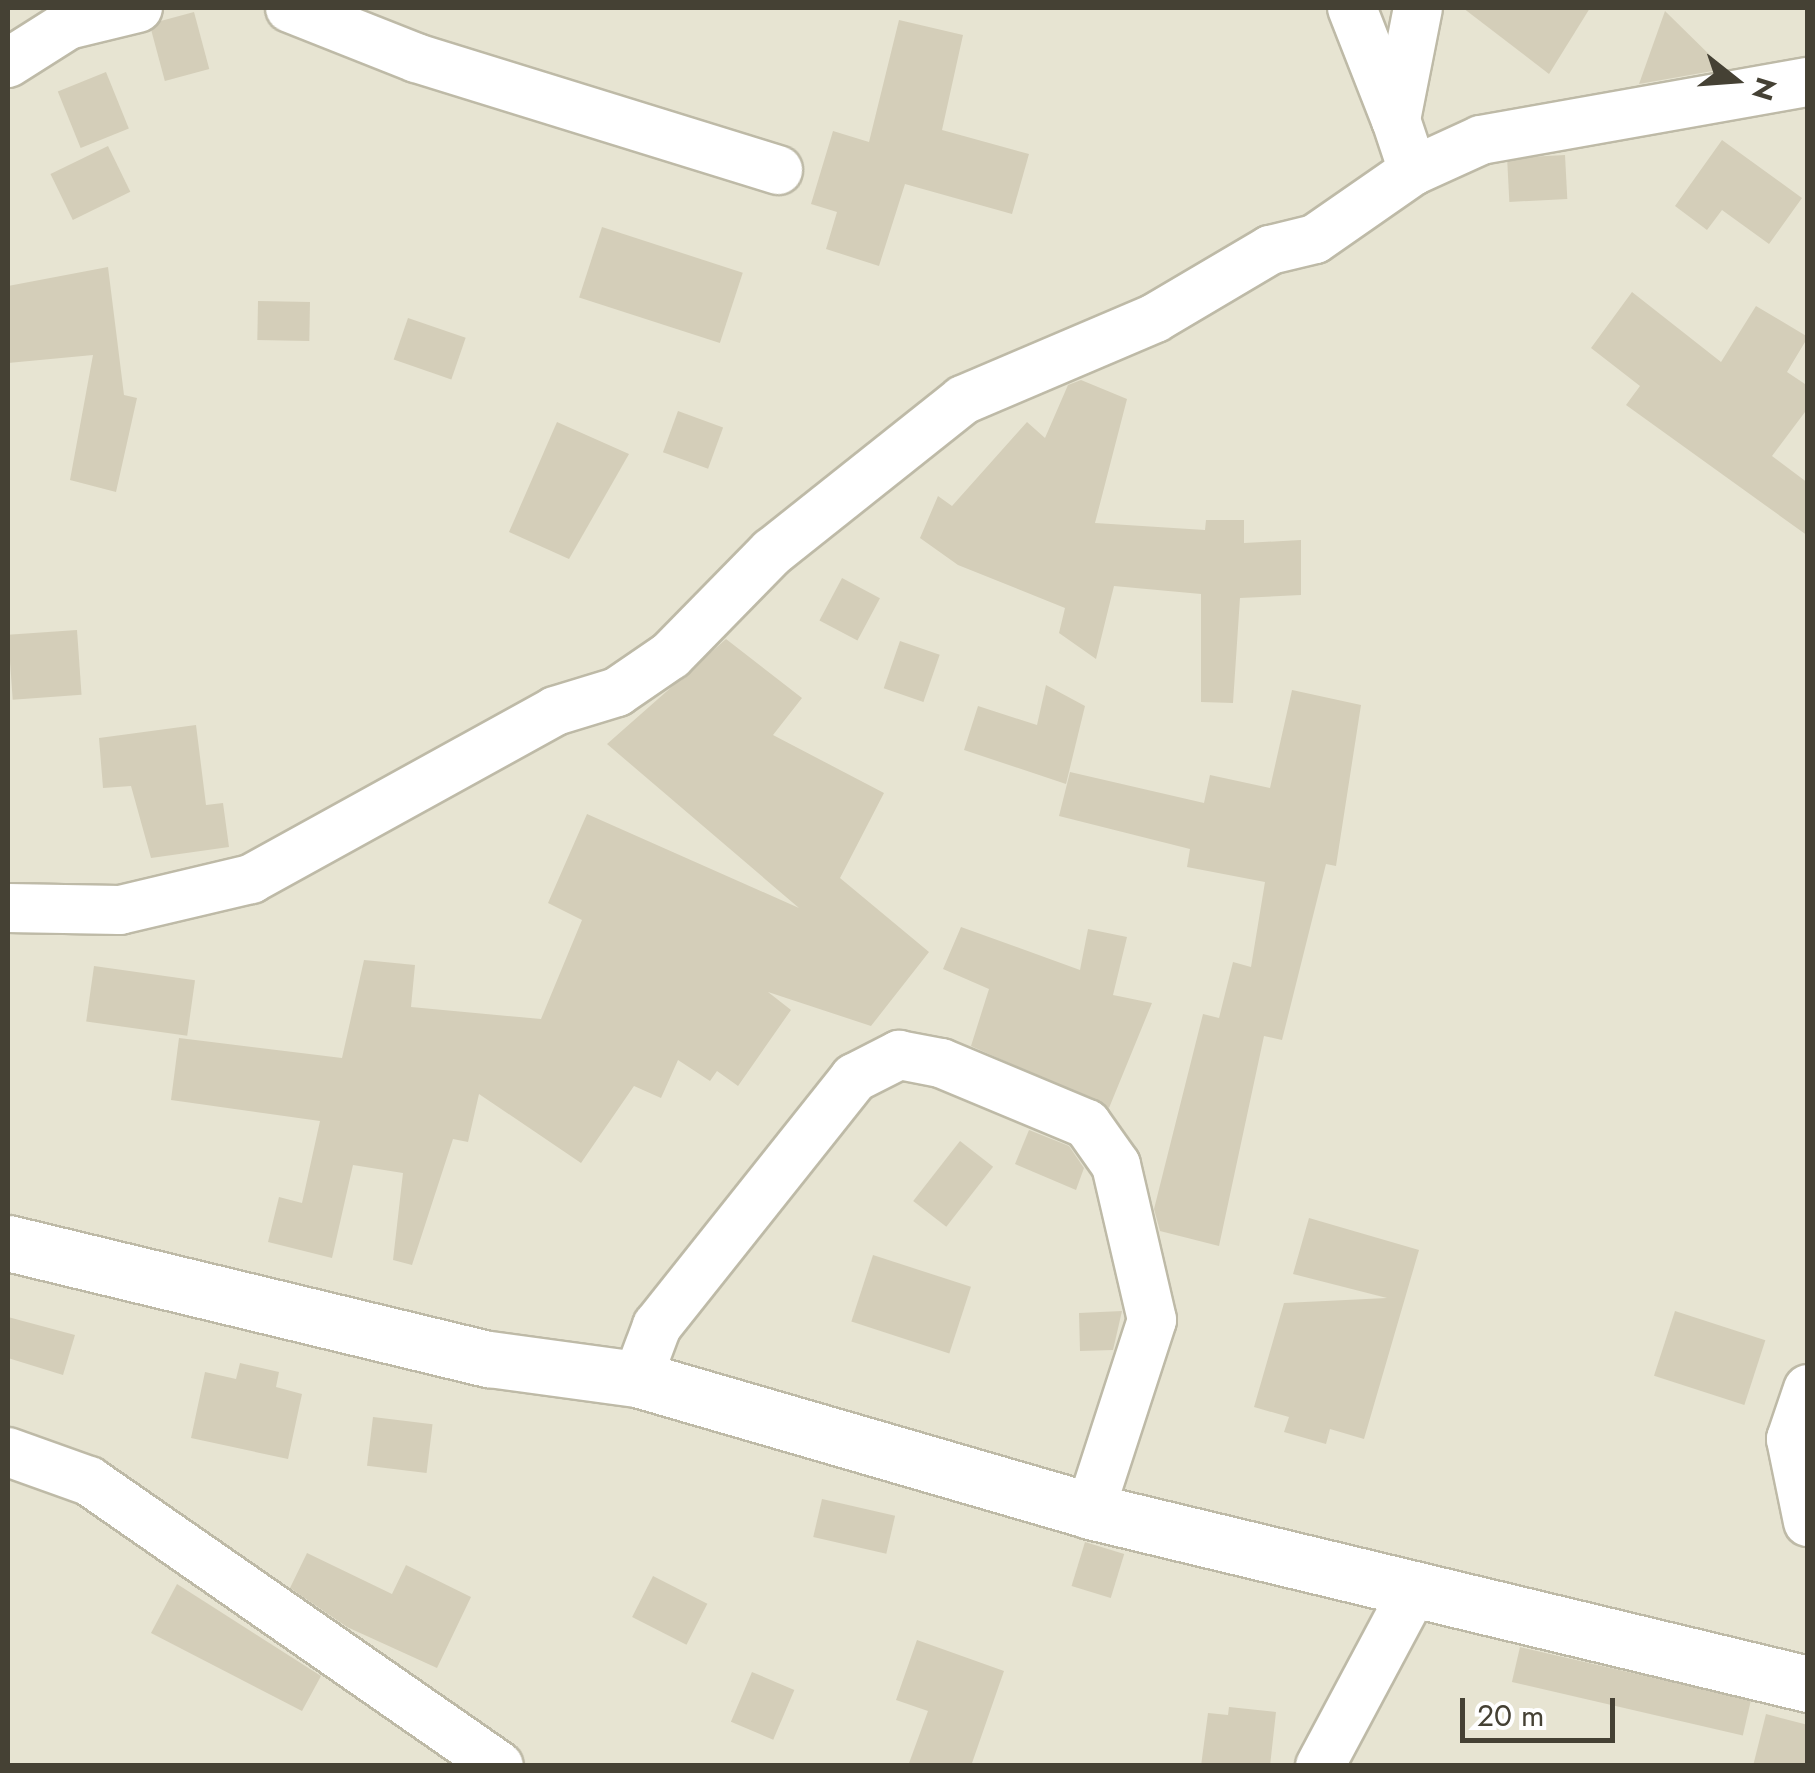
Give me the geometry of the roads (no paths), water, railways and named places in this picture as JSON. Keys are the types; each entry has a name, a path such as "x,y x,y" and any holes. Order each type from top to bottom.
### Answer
{"street":[{"path":"8,63 68,25 138,8"},
{"path":"290,8 416,58 778,170"},
{"path":"1352,8 1413,171"},
{"path":"1396,120 1418,8"},
{"path":"8,908 136,908 251,879 555,711 616,692 671,655 772,552 963,400 1155,318 1270,250 1314,239 1413,171 1481,140 1808,82"},
{"path":"637,1379 657,1326 854,1078 898,1054 941,1063 1087,1124 1116,1166 1152,1320 1090,1511"},
{"path":"8,1243 489,1360 637,1379 1090,1511 1808,1684"},
{"path":"1808,1388 1792,1439 1808,1522"},
{"path":"8,1452 89,1481 499,1766"},
{"path":"1320,1766 1415,1588"}]}
